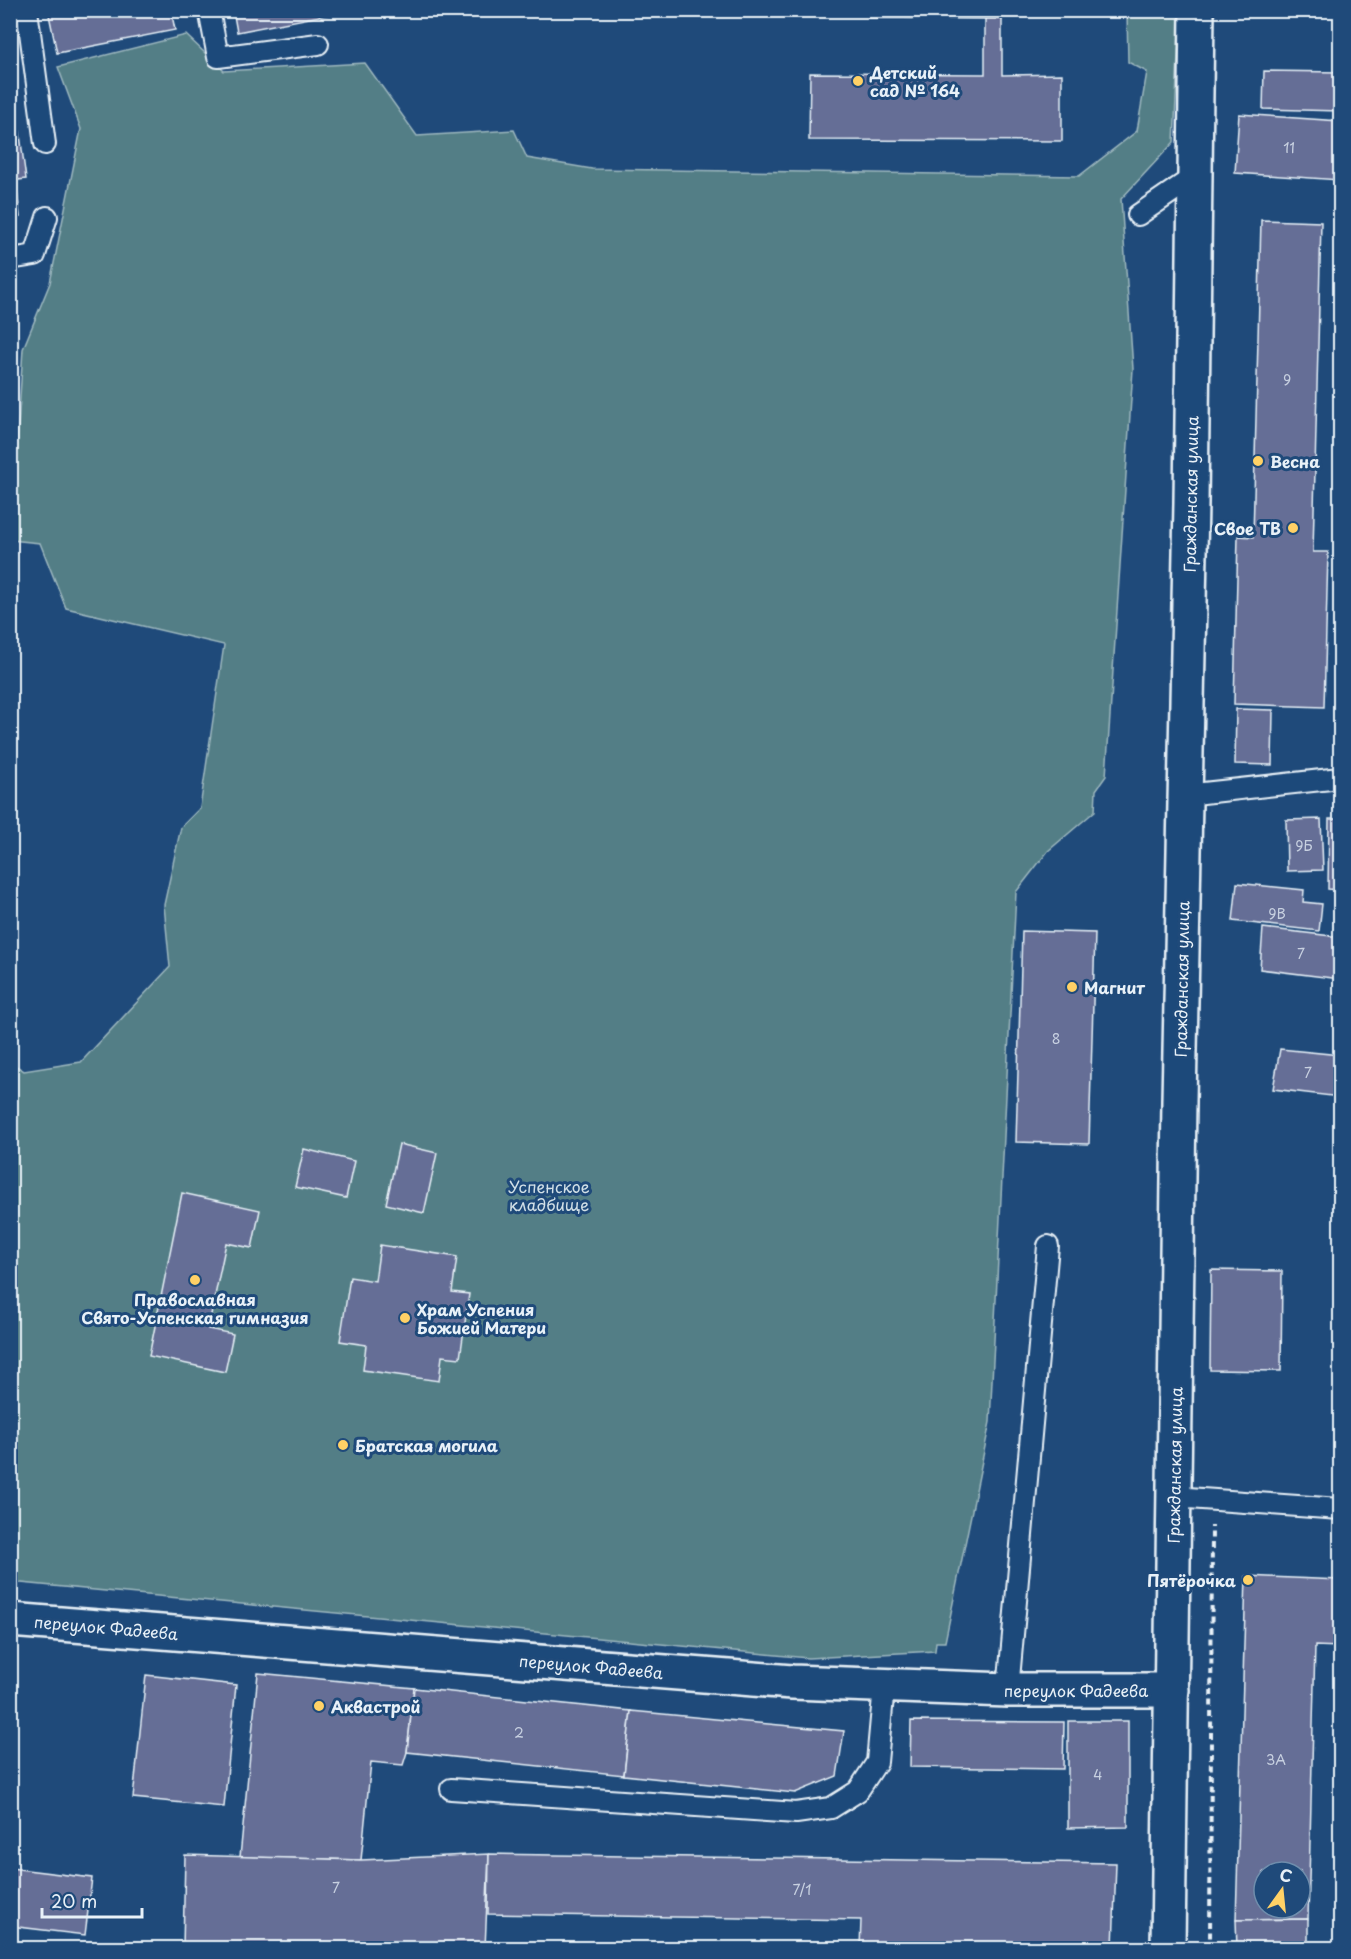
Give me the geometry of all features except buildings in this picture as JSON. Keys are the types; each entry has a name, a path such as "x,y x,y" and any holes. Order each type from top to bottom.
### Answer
{"main road":[{"name":"Гражданская улица","path":"1168,1948 1197,10"},
{"name":"переулок Фадеева","path":"10,1620 792,1682 1008,1690 1172,1690"}],"lane":[{"path":"27,10 45,144"},
{"path":"209,10 218,57 318,44"},
{"path":"1138,215 1194,176"},
{"path":"10,259 35,255 47,217"},
{"path":"1185,795 1341,778"},
{"path":"1008,1690 1048,1246"},
{"path":"1174,1497 1341,1509"},
{"path":"451,1789 796,1813 831,1808 858,1791 877,1762 884,1686"}],"path":[{"path":"1210,1948 1212,1500"}],"green space":[{"name":"Успенское кладбище","path":"1127,11 1180,11 1174,142 1121,199 1133,369 1106,776 1096,790 1095,811 1048,851 1016,892 990,1422 945,1642 936,1642 935,1651 808,1658 11,1582 10,1062 24,1071 81,1062 170,967 164,905 181,827 200,808 224,645 66,608 40,543 11,540 23,349 50,283 81,129 58,67 186,35 224,71 365,63 417,136 514,130 527,158 592,169 1079,176 1137,131 1147,72 1128,62"}],"place":[{"name":"Детский сад № 164","path":"858,81"},
{"name":"Весна","path":"1258,461"},
{"name":"Свое ТВ","path":"1293,528"},
{"name":"Магнит","path":"1072,987"},
{"name":"Православная Свято-Успенская гимназия","path":"195,1280"},
{"name":"Храм Успения Божией Матери","path":"405,1318"},
{"name":"Братская могила","path":"343,1445"},
{"name":"Пятёрочка","path":"1248,1580"},
{"name":"Аквастрой","path":"319,1706"}]}
